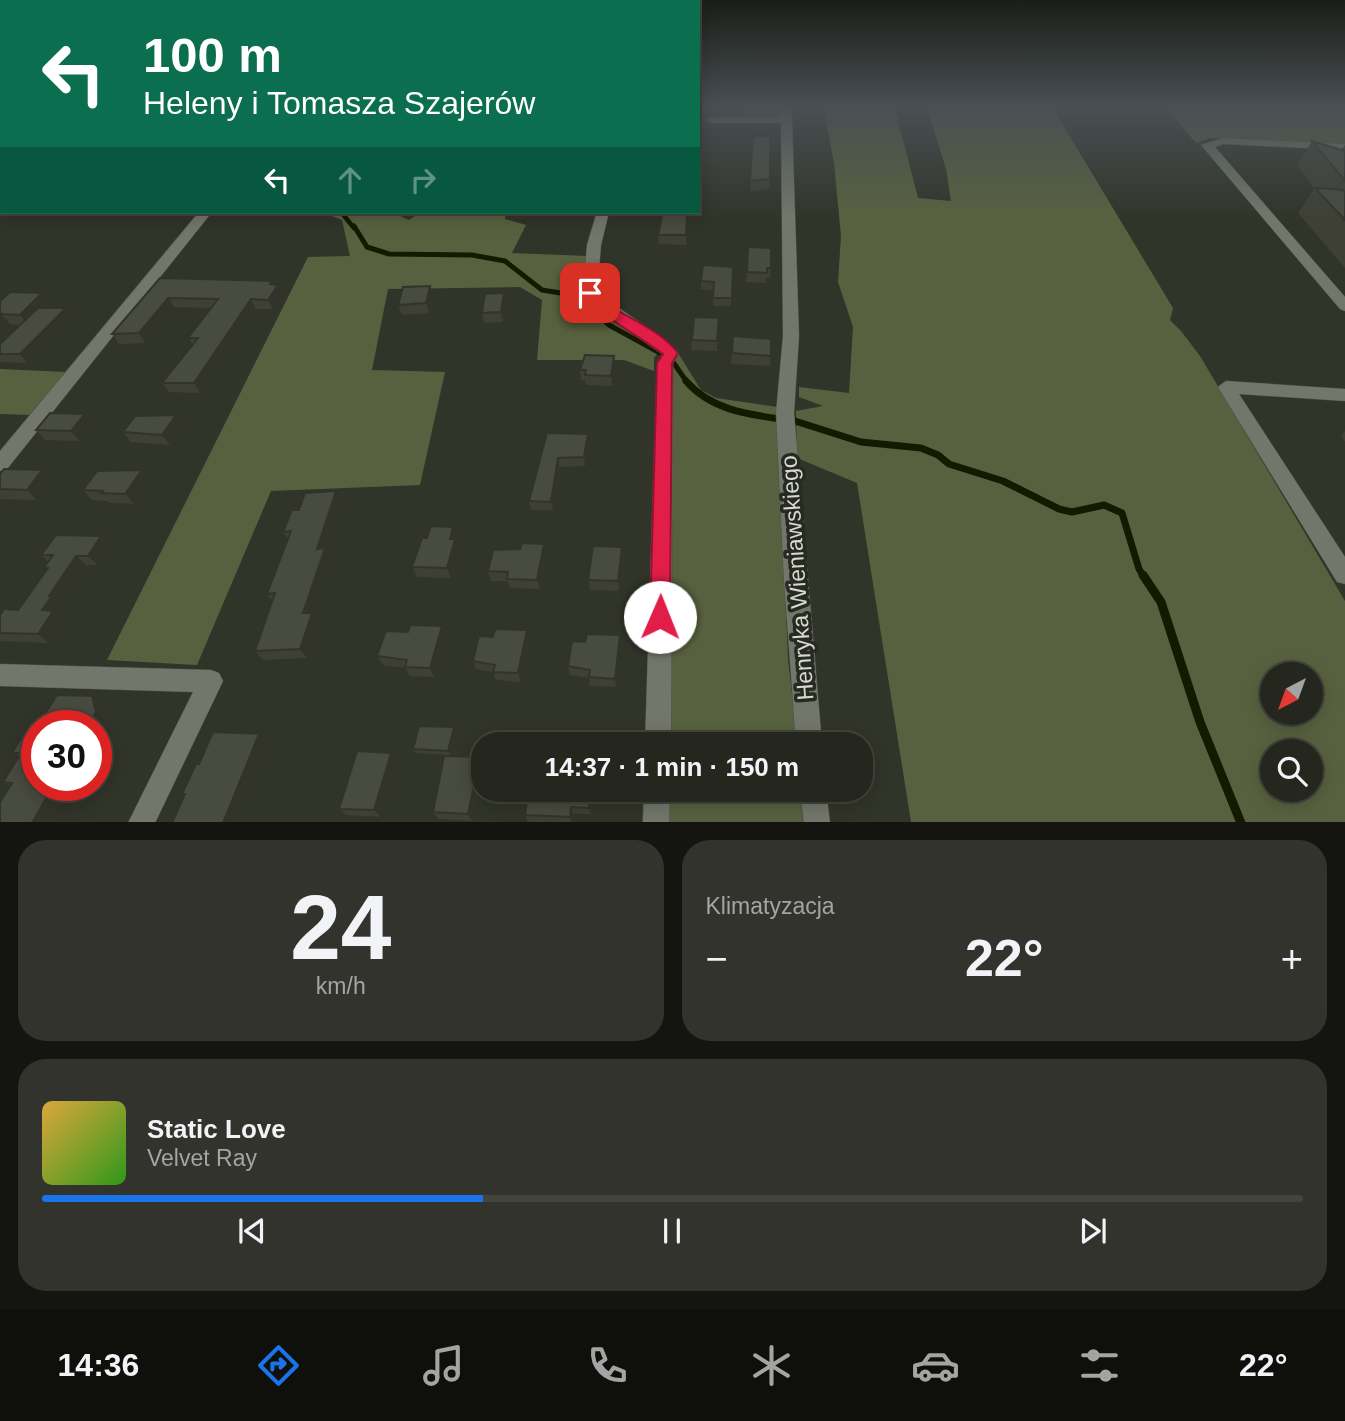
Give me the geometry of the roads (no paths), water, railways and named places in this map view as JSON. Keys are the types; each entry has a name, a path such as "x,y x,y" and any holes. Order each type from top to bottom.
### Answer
{"street":[{"name":"Henryka Wieniawskiego","path":"788,143 791,336 785,412 808,732"},
{"path":"1214,143 1207,145 1345,306"},
{"path":"1271,143 1345,147"},
{"path":"0,464 204,214"},
{"path":"602,214 594,245 590,293 604,308 654,339 671,353 664,363 657,732"},
{"path":"1345,395 1226,387 1345,575"},
{"path":"0,675 211,681 141,822"},
{"path":"656,822 657,802"},
{"path":"815,802 817,822"}],"waterway":[{"path":"343,214 354,228"},
{"path":"354,226 367,247 389,254 472,255 505,261 542,290 579,296 609,325 660,353"},
{"path":"673,362 687,382"},
{"path":"687,382 706,398 729,409 780,419"},
{"path":"795,421 861,442 921,448 938,455 949,464 1003,481 1059,509 1072,512 1104,505 1122,513 1139,569 1144,577"},
{"path":"1143,575 1161,602 1200,722 1241,822"}]}
